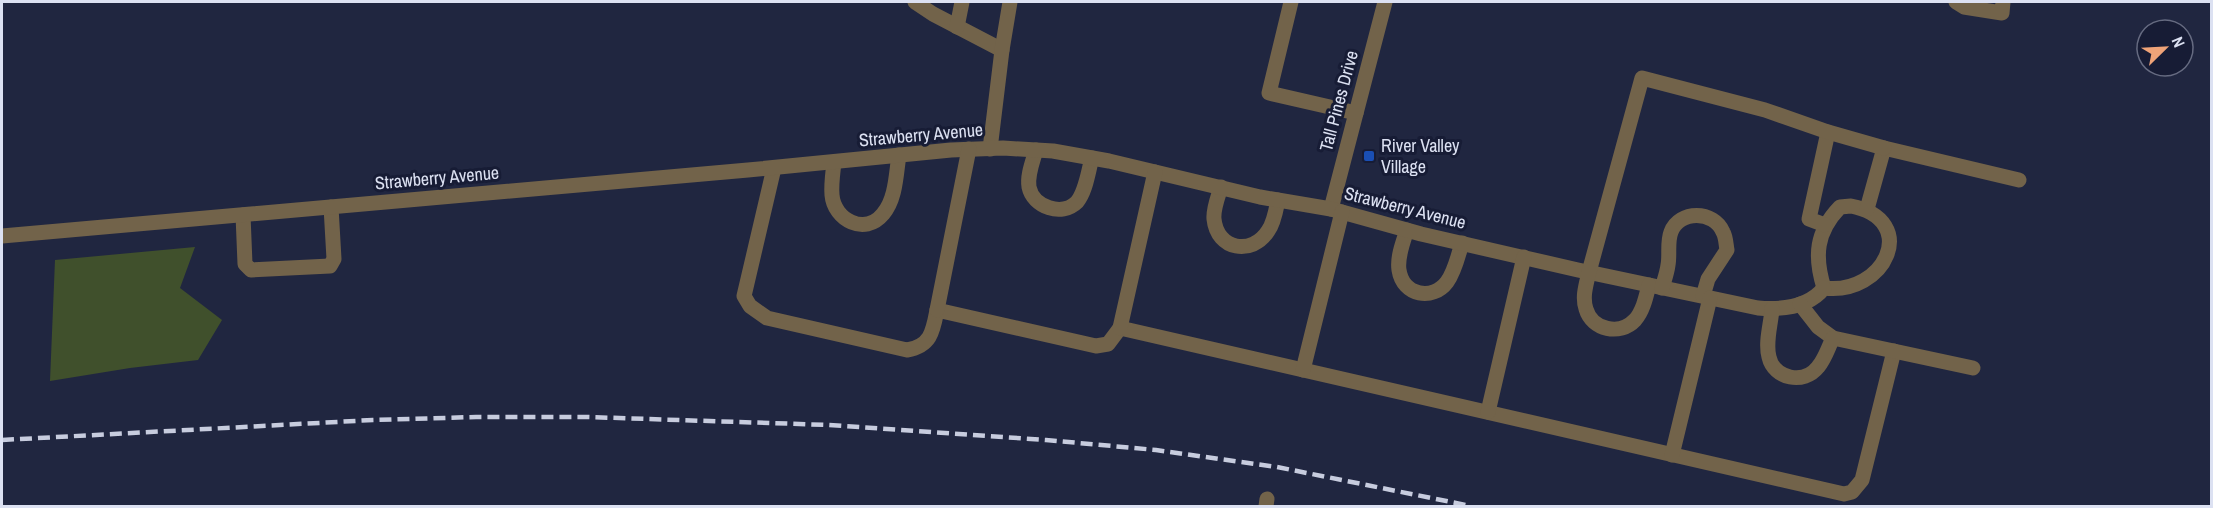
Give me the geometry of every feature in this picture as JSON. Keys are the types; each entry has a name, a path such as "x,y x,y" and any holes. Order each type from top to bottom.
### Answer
{"street":[{"path":"915,2 1002,50"},
{"path":"957,27 962,2"},
{"path":"990,149 1010,2"},
{"path":"1291,2 1269,93 1356,113"},
{"name":"Tall Pines Drive","path":"1303,370 1356,113 1385,2"},
{"path":"1956,2 1964,7 2002,14 2003,2"},
{"path":"1672,455 1707,297 1708,279 1727,250 1723,231 1713,219 1701,215 1689,216 1680,220 1671,232 1668,265 1636,319 1627,327 1615,330 1598,324 1587,312 1585,290 1642,78 1765,110 1884,148 2019,180"},
{"path":"1825,225 1809,219 1828,132"},
{"path":"1824,288 1818,272 1818,256 1825,225 1840,207 1851,206 1867,209 1884,148"},
{"path":"774,168 744,296 750,306 767,318 908,350 919,348 932,333 969,149"},
{"name":"Strawberry Avenue","path":"2,236 969,149 1036,150 1092,158 1336,211 1524,258 1656,287 1772,309 1800,304 1817,297 1824,288 1838,290 1858,284 1877,271 1887,257 1889,244 1886,230 1875,214 1867,209"},
{"path":"1036,150 1029,178 1029,188 1034,198 1042,205 1052,209 1063,209 1075,204 1082,194 1092,158"},
{"path":"834,162 832,195 836,210 845,220 859,225 873,222 882,215 893,193 899,155"},
{"path":"937,310 1096,346 1108,344 1120,328 1155,172"},
{"path":"1221,187 1214,218 1217,232 1238,248 1250,246 1261,240 1270,230 1278,200"},
{"path":"243,215 245,264 251,270 330,266 334,259 331,207"},
{"path":"1407,230 1401,247 1399,272 1404,283 1415,293 1427,295 1437,292 1445,285 1452,275 1462,243"},
{"path":"1488,412 1524,258"},
{"path":"1800,304 1818,327 1833,338 1973,368"},
{"path":"1772,309 1769,359 1775,370 1785,376 1797,378 1808,375 1816,369 1825,357 1833,338"},
{"path":"1120,328 1844,494 1852,492 1862,480 1894,351"}],"green space":[{"path":"195,247 180,288 222,320 198,360 50,381 55,260"}],"railway":[{"path":"2,440 373,420 476,417 588,417 829,425 1156,450 1277,467 1471,506"}],"place":[{"name":"River Valley Village","path":"1369,156"}]}
